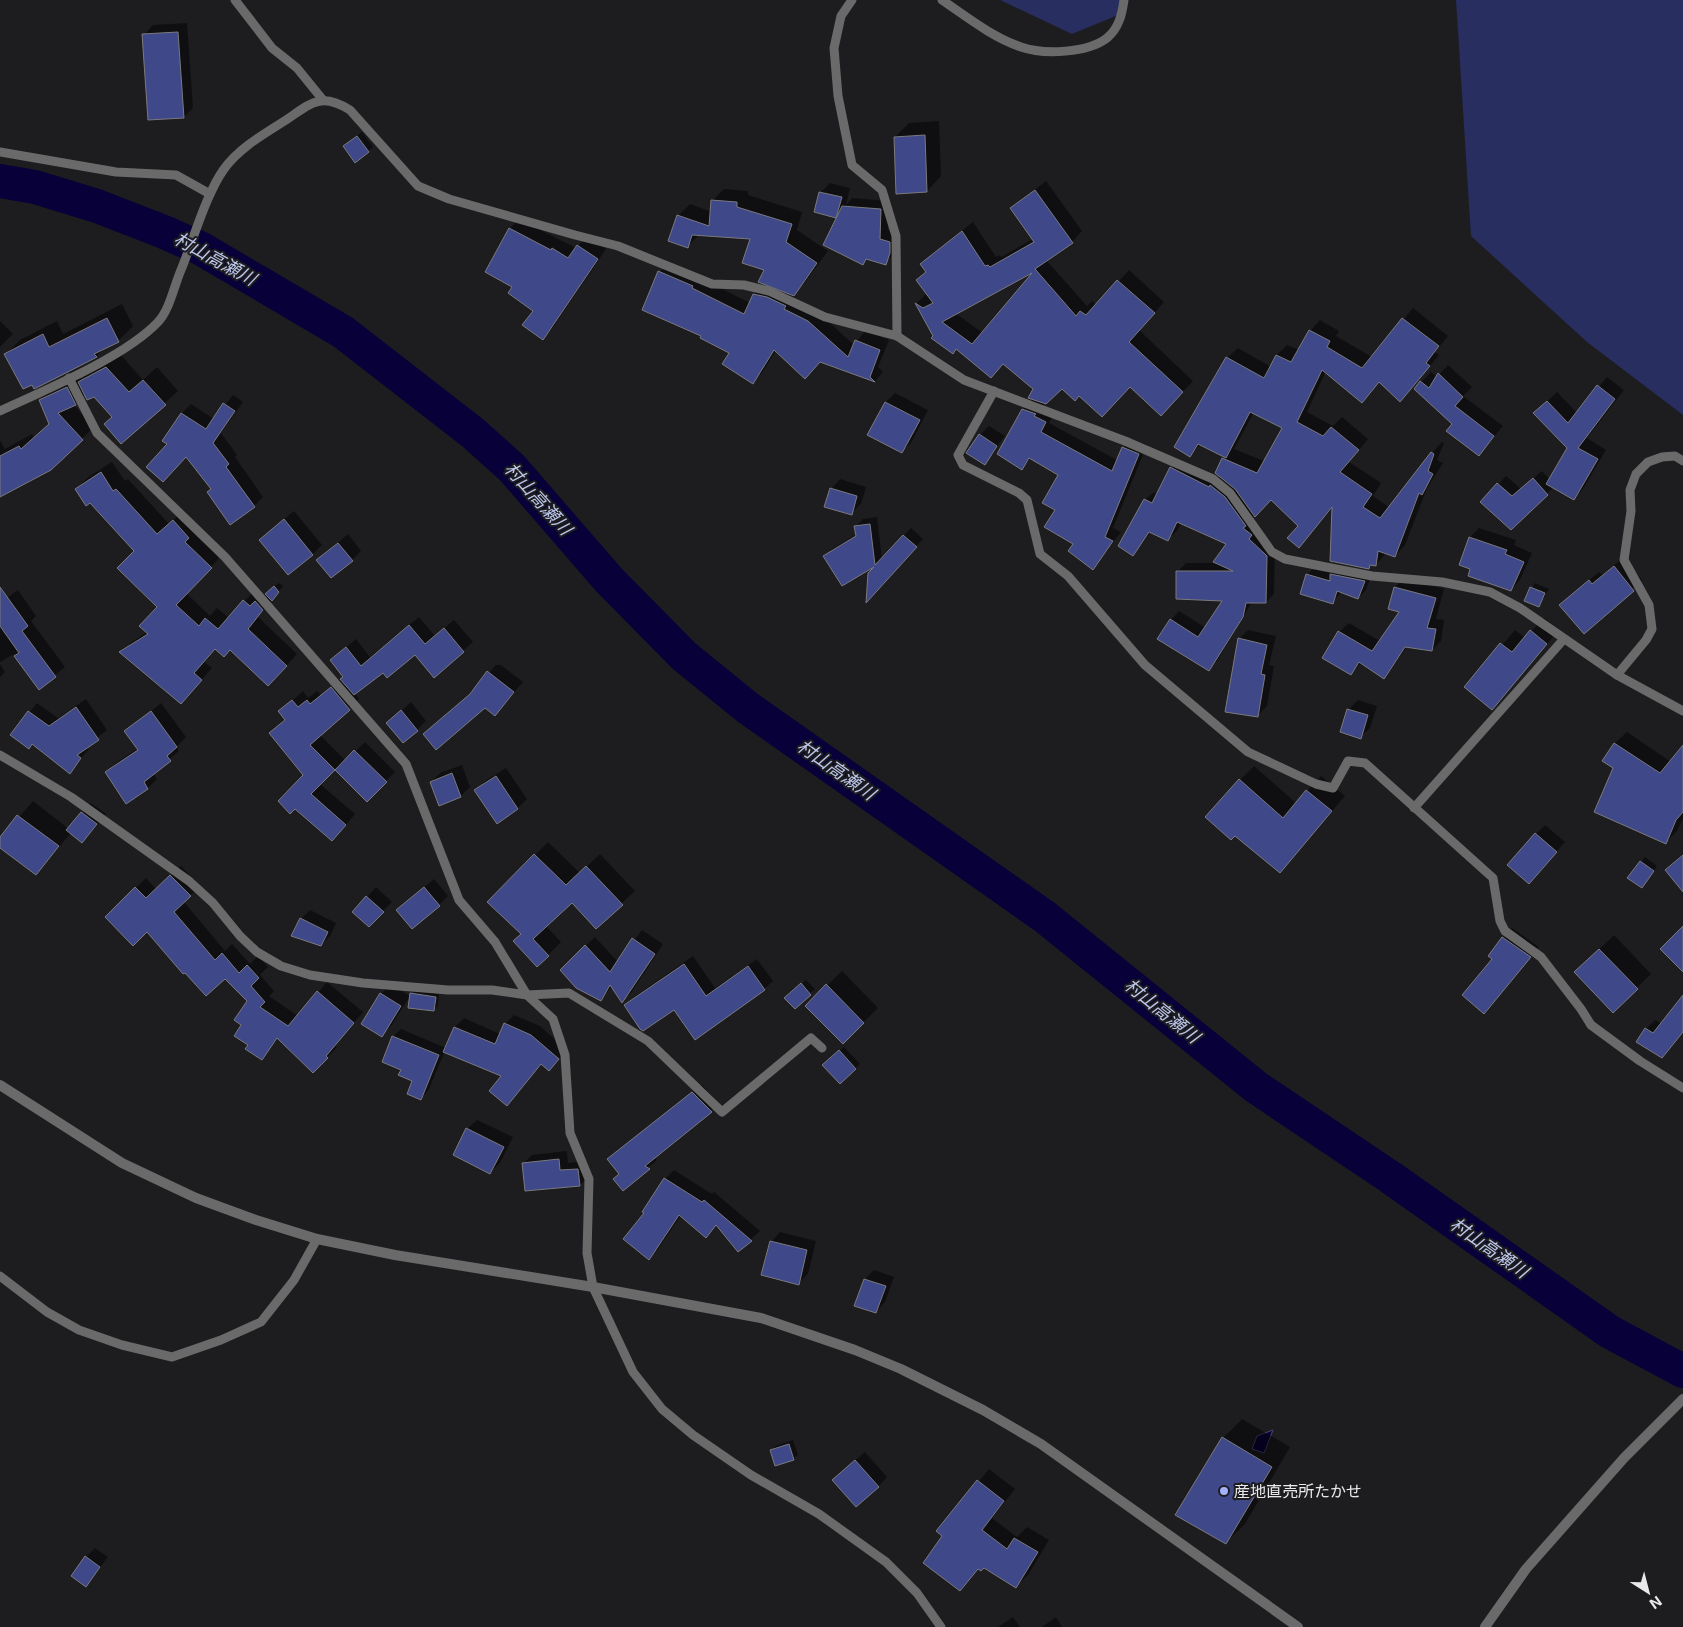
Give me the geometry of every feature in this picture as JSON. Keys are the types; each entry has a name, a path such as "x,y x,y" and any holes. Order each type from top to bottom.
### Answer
{"street":[{"path":"0,1085 122,1163 196,1198 256,1220 317,1239 395,1255 593,1287 761,1318 855,1350 909,1373 983,1410 1041,1444 1298,1627"},
{"path":"1485,1627 1526,1569 1646,1436 1683,1399"}],"lane":[{"path":"235,0 272,48 297,68 323,100"},
{"path":"852,0 841,16 834,48 838,96 852,165 882,190 896,236 897,336"},
{"path":"942,0 992,34 1023,48 1056,52 1084,49 1107,38 1120,20 1124,0"},
{"path":"0,411 69,378 121,350 159,320 171,295 207,206 210,194 224,169 248,145 310,103 323,100 336,102 350,110 418,186 450,199 618,246 712,284 744,285 769,291 826,317 897,336 964,380 1125,441 1213,479 1230,493 1272,552 1285,559 1372,576 1442,582 1490,592 1520,608 1563,640 1617,675 1683,711"},
{"path":"0,152 116,172 176,175 210,194"},
{"path":"69,378 97,433 225,557 406,764 459,900 495,942 527,995 553,1018 565,1056 570,1133 589,1179 587,1253 593,1287 633,1372 662,1409 692,1435 751,1474 819,1514 886,1562 917,1593 941,1627"},
{"path":"994,391 958,455 963,465 1019,493 1027,500 1040,554 1068,576 1145,665 1248,752 1316,784 1333,788 1348,761 1365,764 1493,878 1500,921 1505,931 1541,957 1581,1009 1591,1026 1640,1061 1683,1088"},
{"path":"1617,675 1646,640 1652,629 1646,599 1624,560 1631,511 1630,490 1636,474 1648,462 1662,457 1675,456 1683,461"},
{"path":"1414,808 1563,640"},
{"path":"0,755 71,797 189,881 213,903 240,936 257,952 281,966 310,975 363,983 448,990 492,990 527,995 569,994 648,1041 722,1112 811,1038 822,1048"},
{"path":"0,1276 48,1312 79,1330 122,1345 172,1357 221,1340 261,1322 294,1280 317,1239"}],"shaded area":[{"path":"1000,0 1122,0 1118,15 1072,34"},
{"path":"1456,0 1683,0 1683,415 1587,342 1471,236"},
{"path":"1273,1430 1264,1453 1252,1449 1257,1436"}],"building":[{"path":"178,32 184,118 148,120 142,34"},
{"path":"925,135 927,192 896,194 894,137"},
{"path":"357,136 369,152 355,163 343,146"},
{"path":"1035,190 1073,243 1035,269 1076,316 1080,311 1086,315 1117,280 1155,313 1129,342 1183,392 1161,416 1130,387 1102,417 1079,396 1075,401 1062,389 1046,404 1028,398 1033,389 1003,364 991,378 956,349 953,354 931,338 933,336 915,303 923,308 933,303 916,280 926,272 920,264 962,231 985,266 988,265 990,267 1034,242 1010,208","holes":["1032,273 972,344 942,322"]},
{"path":"819,192 842,197 836,218 814,212"},
{"path":"711,200 737,202 737,207 792,224 786,242 817,263 794,296 758,282 764,270 742,263 750,239 692,235 688,248 668,241 677,215 709,226"},
{"path":"842,206 881,209 880,239 890,242 890,253 886,265 866,259 863,265 823,245"},
{"path":"509,228 551,250 552,248 568,258 577,245 598,259 543,340 522,325 533,311 508,293 512,287 485,272"},
{"path":"658,271 693,286 692,288 744,314 753,294 767,297 786,306 784,309 808,321 848,357 855,340 880,350 870,377 875,382 820,362 805,379 774,350 753,384 722,364 729,353 700,338 701,336 642,310"},
{"path":"107,318 119,342 94,354 97,357 34,389 32,385 23,389 4,354 43,334 49,347"},
{"path":"1402,318 1439,346 1426,363 1430,366 1400,402 1379,382 1362,403 1322,370 1297,422 1323,436 1331,427 1359,450 1340,472 1372,494 1363,507 1380,518 1431,452 1434,454 1428,471 1433,474 1422,495 1419,493 1395,557 1378,551 1376,566 1370,565 1369,569 1330,561 1332,507 1299,548 1287,538 1298,526 1271,500 1255,517 1235,489 1215,473 1222,458 1257,473 1282,428 1250,412 1226,458 1198,444 1190,457 1174,447 1226,357 1264,378 1276,355 1291,362 1309,330 1330,341 1327,347 1362,368"},
{"path":"106,367 129,392 143,380 166,405 121,444 104,424 112,417 94,397 87,400 78,382"},
{"path":"1438,373 1463,397 1455,406 1494,436 1479,456 1446,431 1452,424 1414,389 1420,381 1429,388"},
{"path":"1597,385 1615,399 1578,448 1598,459 1574,500 1546,484 1567,448 1533,413 1547,401 1568,423"},
{"path":"67,387 76,405 58,413 83,440 51,470 0,497 0,456 19,446 21,449 49,424 39,400"},
{"path":"885,402 920,420 902,453 867,435"},
{"path":"223,403 235,411 213,443 229,464 226,467 255,507 230,525 207,492 211,489 186,457 163,482 146,467 167,444 162,441 181,413 206,429"},
{"path":"1022,409 1036,414 1034,416 1046,422 1041,432 1112,471 1122,447 1139,454 1105,537 1113,541 1093,570 1068,551 1073,544 1044,527 1055,510 1042,503 1058,475 1029,458 1022,470 997,454"},
{"path":"979,434 997,446 985,465 966,453"},
{"path":"1170,467 1209,487 1210,485 1225,497 1246,526 1243,528 1252,535 1249,539 1267,556 1266,603 1246,603 1243,617 1209,671 1157,639 1170,619 1198,637 1222,601 1176,599 1176,571 1233,571 1213,562 1226,544 1177,522 1168,541 1149,532 1133,556 1118,546 1144,499 1152,503"},
{"path":"101,472 113,491 116,489 157,534 173,520 189,538 185,542 212,568 176,605 199,626 205,618 218,629 243,600 250,606 255,601 263,610 248,629 287,666 268,686 230,650 224,657 215,649 194,673 202,680 181,704 119,652 148,634 139,626 157,607 117,568 134,551 90,503 86,506 75,489"},
{"path":"1533,478 1548,495 1511,530 1480,502 1497,483 1512,496"},
{"path":"830,488 857,496 852,515 824,507"},
{"path":"284,519 313,555 288,575 259,540"},
{"path":"870,524 875,565 903,535 917,547 866,603 868,573 874,567 842,586 823,556 856,536 854,526"},
{"path":"1469,537 1507,550 1505,554 1524,562 1511,591 1468,576 1470,569 1459,565"},
{"path":"338,543 353,561 331,578 316,560"},
{"path":"1614,566 1634,591 1584,634 1559,605 1589,580 1592,584"},
{"path":"1306,574 1330,581 1330,574 1365,581 1358,599 1337,591 1333,604 1300,594"},
{"path":"274,586 279,592 272,601 265,594"},
{"path":"0,587 28,626 22,631 56,677 39,690 14,656 19,653 0,626"},
{"path":"1394,587 1436,598 1427,628 1436,629 1432,651 1405,647 1384,679 1359,662 1351,675 1322,658 1338,631 1372,651 1399,612 1388,609"},
{"path":"1530,587 1545,593 1539,607 1524,601"},
{"path":"409,625 425,644 444,628 464,652 434,678 415,655 387,678 383,673 354,695 340,679 343,677 330,660 346,647 361,666"},
{"path":"1530,630 1547,644 1492,710 1464,687 1500,643 1512,652"},
{"path":"1238,638 1267,645 1261,674 1265,675 1258,717 1225,712"},
{"path":"487,671 514,692 495,716 485,708 436,750 423,734 470,694"},
{"path":"331,687 350,710 310,745 335,770 311,794 346,825 332,841 295,809 290,814 278,801 303,775 269,733 285,720 278,711 292,700 298,707 307,700 310,704"},
{"path":"76,707 99,740 77,755 81,758 70,774 32,744 29,749 10,735 28,711 49,726"},
{"path":"1347,709 1368,715 1361,739 1340,732"},
{"path":"401,710 418,731 403,743 386,723"},
{"path":"151,711 177,747 167,756 171,761 144,782 148,789 126,804 105,772 138,750 124,731"},
{"path":"1614,743 1660,773 1683,745 1683,812 1676,820 1666,844 1594,812 1613,768 1602,761"},
{"path":"354,750 387,782 367,802 335,770"},
{"path":"452,773 461,797 439,806 430,782"},
{"path":"496,776 518,809 497,824 474,790"},
{"path":"1239,779 1283,818 1306,790 1332,811 1280,873 1235,836 1231,840 1205,817"},
{"path":"81,812 97,824 82,843 66,830"},
{"path":"17,815 59,846 36,875 0,848 0,837"},
{"path":"1535,833 1557,852 1529,884 1507,865"},
{"path":"534,854 566,885 586,866 623,905 596,929 572,903 533,939 549,956 537,967 513,941 521,934 487,902"},
{"path":"1683,855 1683,892 1665,870"},
{"path":"1640,861 1654,871 1642,888 1627,878"},
{"path":"170,875 191,896 174,912 215,960 222,953 239,973 247,965 259,978 251,986 265,1002 260,1007 288,1026 317,991 354,1023 326,1056 328,1058 313,1073 277,1038 262,1060 245,1049 248,1045 234,1036 241,1025 234,1020 247,1001 225,979 206,996 185,973 183,974 147,932 133,946 105,917 135,887 146,898"},
{"path":"424,887 440,906 412,929 396,910"},
{"path":"366,896 384,912 369,927 352,912"},
{"path":"300,918 328,932 321,946 291,936"},
{"path":"1683,926 1683,972 1660,949"},
{"path":"1502,937 1531,957 1484,1014 1462,995 1492,959 1488,956"},
{"path":"632,938 655,954 622,1003 610,985 601,1001 576,988 560,970 585,945 610,972"},
{"path":"1599,949 1638,989 1613,1013 1574,972"},
{"path":"684,964 706,996 748,966 765,990 695,1040 674,1010 643,1031 624,1005"},
{"path":"801,983 811,995 795,1009 784,998"},
{"path":"826,984 864,1023 843,1044 805,1006"},
{"path":"380,993 401,1006 382,1037 361,1024"},
{"path":"410,993 436,997 434,1011 408,1008"},
{"path":"1683,995 1683,1032 1662,1058 1636,1042 1645,1028 1653,1033"},
{"path":"504,1023 531,1035 559,1059 549,1071 541,1064 507,1106 489,1091 501,1076 443,1052 454,1027 495,1044"},
{"path":"392,1036 439,1055 421,1100 407,1094 412,1081 398,1075 401,1070 382,1062"},
{"path":"839,1050 856,1069 840,1084 822,1065"},
{"path":"692,1092 712,1112 645,1166 650,1169 623,1191 613,1179 619,1174 607,1159"},
{"path":"466,1128 504,1147 490,1174 453,1155"},
{"path":"559,1159 560,1170 578,1169 580,1186 525,1191 522,1163"},
{"path":"664,1178 702,1202 704,1200 752,1241 738,1252 716,1225 706,1238 679,1215 649,1260 623,1239 644,1213 642,1212"},
{"path":"770,1241 807,1250 799,1285 761,1275"},
{"path":"864,1279 886,1286 876,1313 854,1306"},
{"name":"産地直売所たかせ","path":"1222,1437 1272,1467 1226,1544 1175,1515"},
{"path":"789,1444 794,1460 775,1466 770,1450"},
{"path":"855,1460 879,1487 856,1507 832,1480"},
{"path":"977,1480 1004,1501 982,1530 1007,1549 1014,1538 1038,1552 1016,1588 984,1568 981,1571 978,1569 960,1591 923,1563 942,1536 936,1531"},
{"path":"85,1556 100,1567 86,1587 71,1576"}],"waterway":[{"name":"村山高瀬川","path":"0,181 35,187 97,206 164,232 200,248 343,332 473,433 512,468 609,580 684,656 748,708 1045,917 1256,1087 1390,1177 1610,1332 1683,1371"}],"place":[{"name":"産地直売所たかせ","path":"1224,1491"}]}
